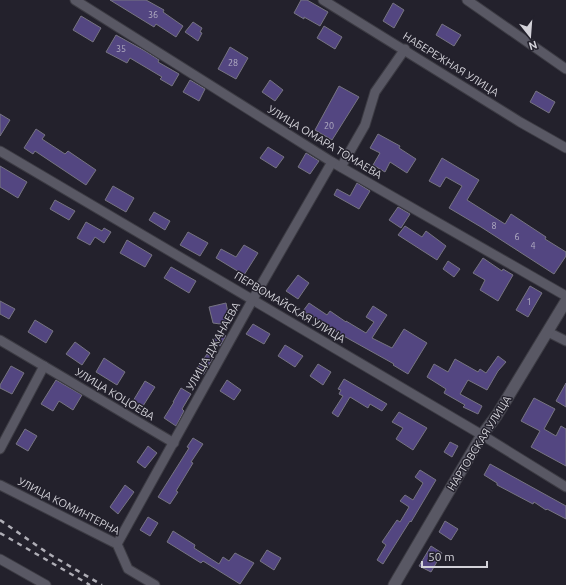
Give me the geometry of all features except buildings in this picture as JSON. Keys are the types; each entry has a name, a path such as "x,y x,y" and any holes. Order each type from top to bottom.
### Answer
{"street":[{"name":"УЛИЦА ОМАРА ТОМАЕВА","path":"76,0 332,162 566,296"},
{"name":"НАБЕРЕЖНАЯ УЛИЦА","path":"324,0 405,49 520,122 566,148"},
{"path":"467,0 566,69"},
{"path":"341,167 365,125 375,92 405,49"},
{"name":"ПЕРВОМАЙСКАЯ УЛИЦА","path":"0,151 253,299 482,435 566,487"},
{"name":"УЛИЦА ДЖАНАЕВА","path":"117,544 253,299 332,162"},
{"name":"НАРТОВСКАЯ УЛИЦА","path":"394,585 482,435 497,415 566,301"},
{"path":"548,332 566,341"},
{"name":"УЛИЦА КОЦОЕВА","path":"0,340 174,443"},
{"path":"0,449 44,366"},
{"name":"УЛИЦА КОМИНТЕРНА","path":"0,485 117,544 128,569 155,585"},
{"path":"0,559 46,585"}],"railway":[{"path":"0,520 49,554 102,585"},
{"path":"0,533 90,585"}]}
